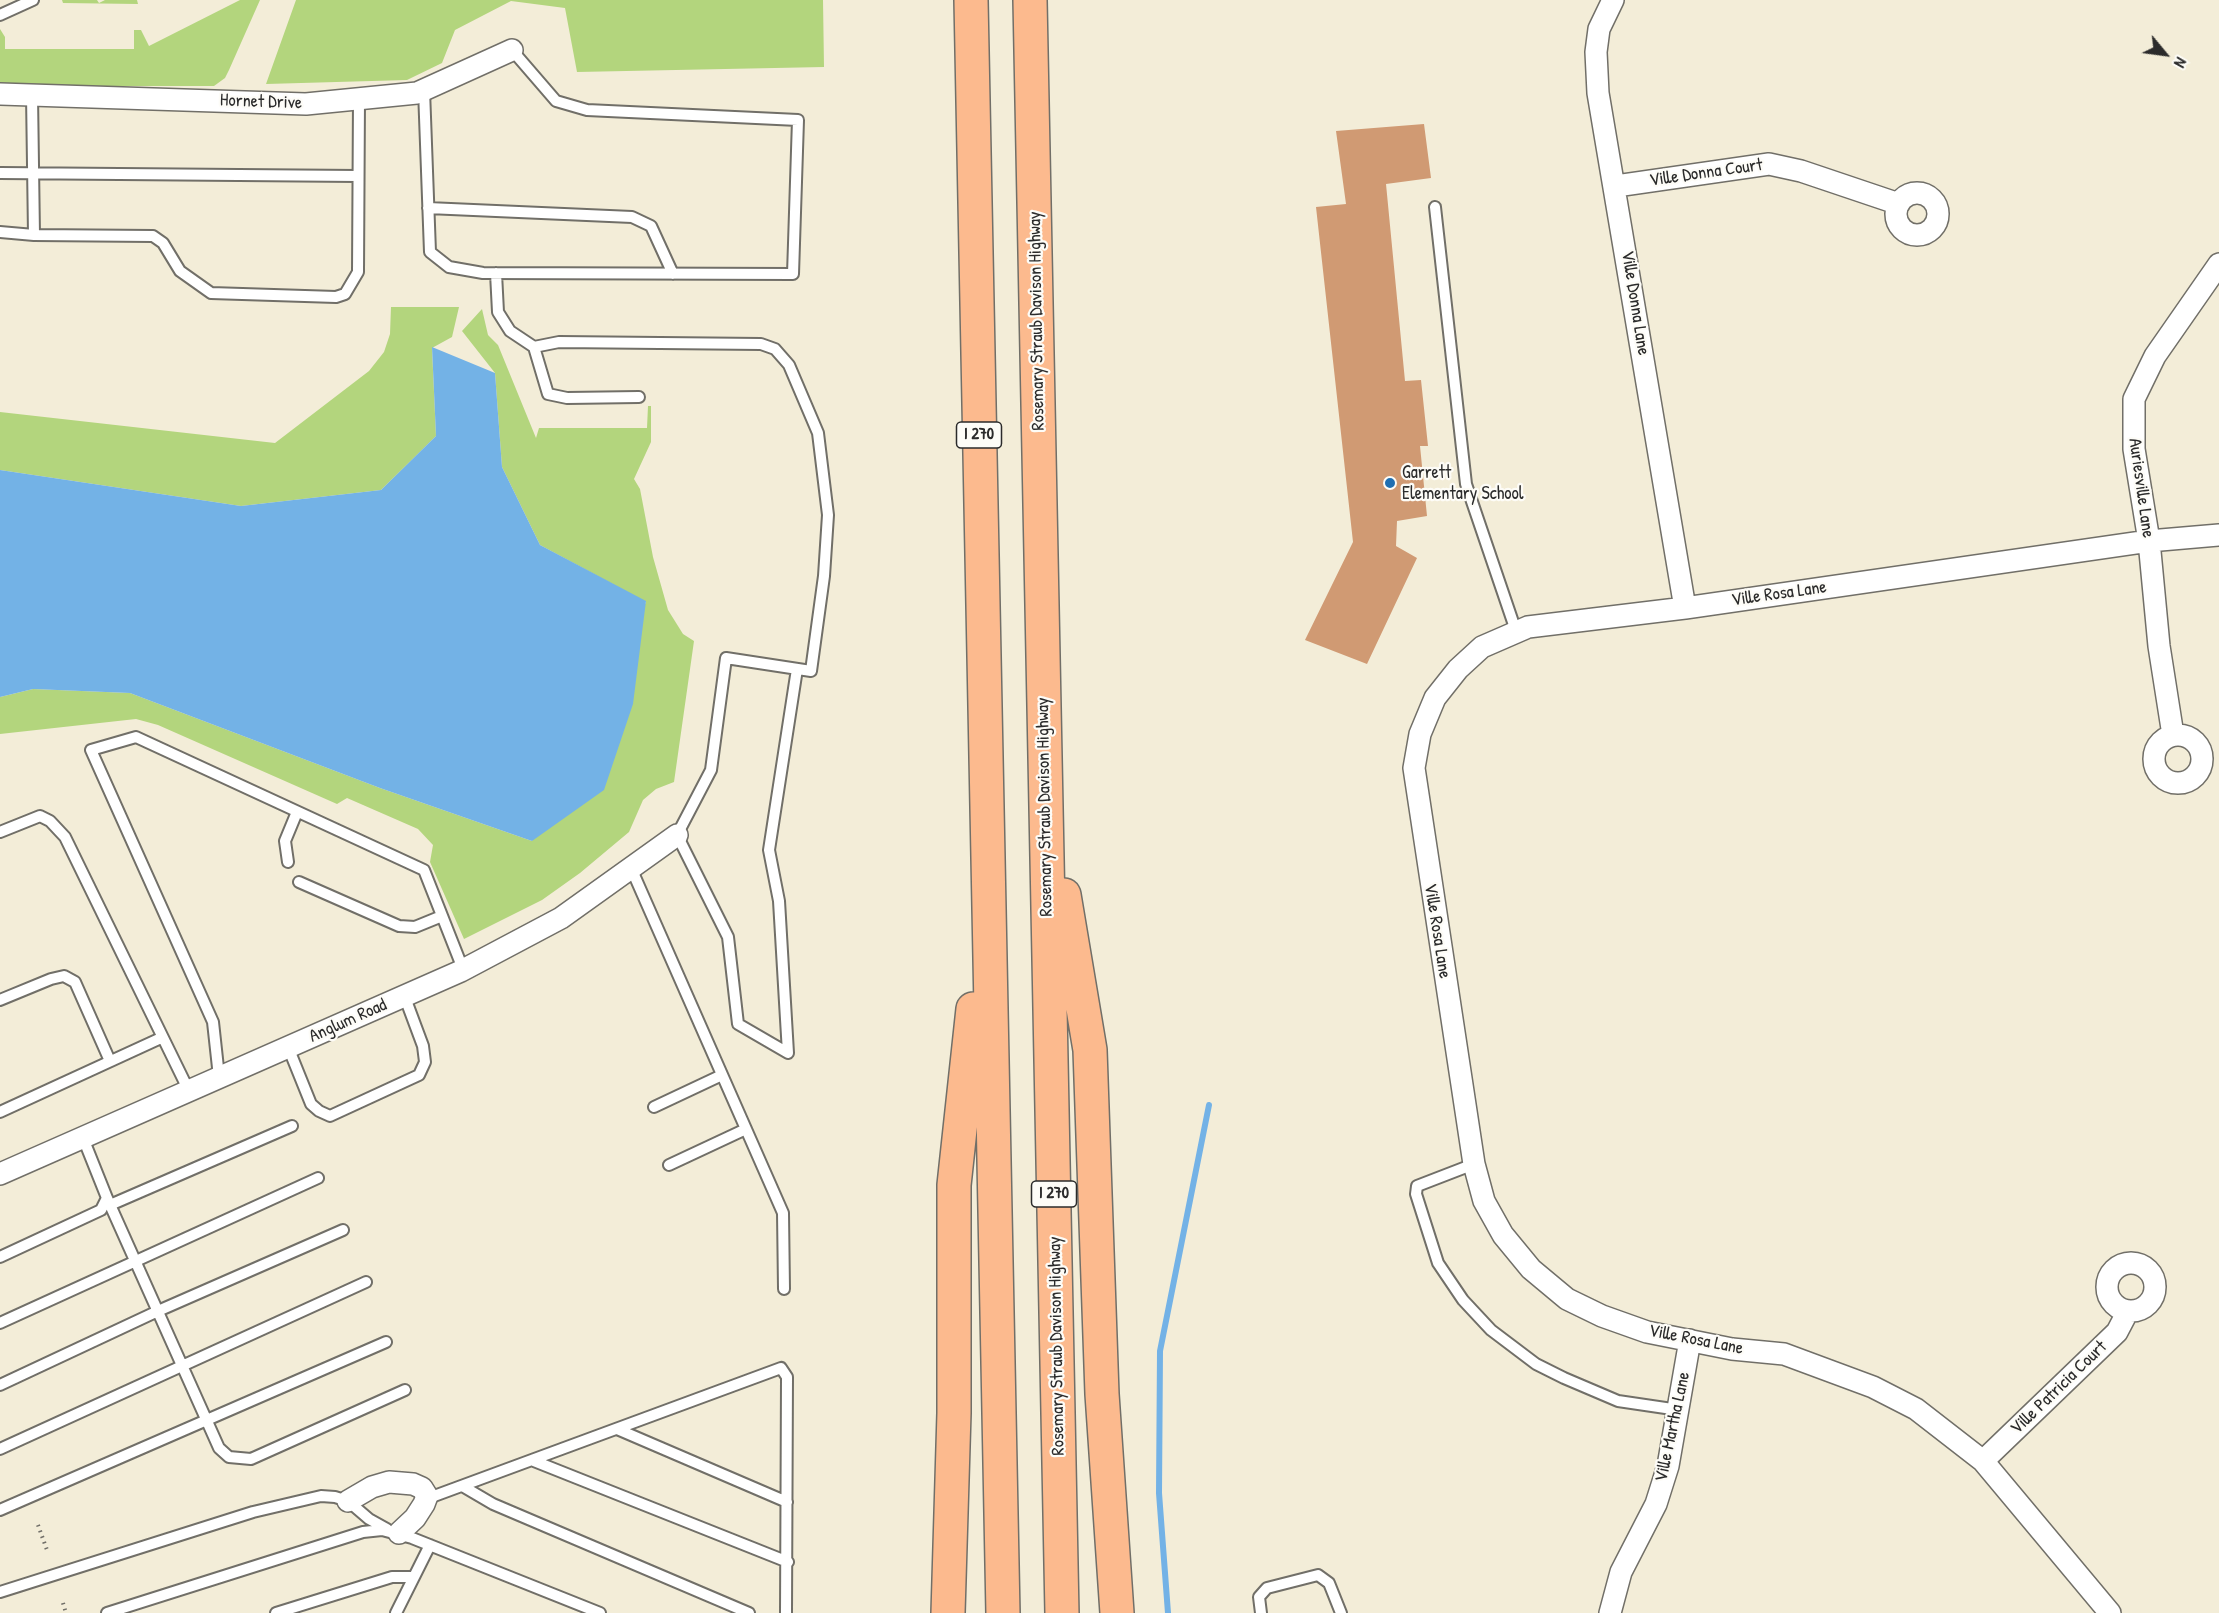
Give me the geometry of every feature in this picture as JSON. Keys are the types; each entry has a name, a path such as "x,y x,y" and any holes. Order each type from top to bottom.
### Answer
{"highway":[{"name":"I 270","path":"971,0 1003,1613"},
{"name":"Rosemary Straub Davison Highway","path":"1030,0 1062,1613"},
{"path":"1044,775 1090,1050 1102,1395 1117,1613"},
{"path":"948,1613 953,1494 954,1185 987,870"}],"street":[{"name":"Ville Donna Lane","path":"1613,0 1599,28 1596,52 1598,93 1616,186 1685,608"},
{"name":"Hornet Drive","path":"0,94 306,104 424,90 512,50"},
{"name":"Ville Donna Court","path":"1616,186 1769,164 1801,171 1899,204"},
{"name":"Auriesville Lane","path":"2174,735 2159,645 2149,541 2134,449 2134,399 2155,356 2219,264"},
{"name":"Ville Rosa Lane","path":"2110,1613 1983,1461 1916,1409 1831,1370 1784,1354 1732,1349 1647,1332 1602,1316 1567,1299 1531,1269 1503,1235 1484,1201 1474,1164 1414,768 1420,734 1435,698 1458,669 1482,647 1528,627 1685,608 2149,541 2219,535"},
{"name":"Anglum Road","path":"0,1174 463,969 561,918 677,835"},
{"name":"Ville Patricia Court","path":"1983,1461 2117,1332 2128,1311"},
{"name":"Ville Martha Lane","path":"1610,1613 1621,1572 1656,1504 1668,1466 1690,1340"},
{"path":"348,1501 372,1487 389,1482 413,1484 422,1488 426,1499 415,1518 399,1533"}],"lane":[{"path":"0,15 33,0"},
{"path":"424,90 430,252 449,267 496,273 793,274 798,120 587,110 556,101 512,50"},
{"path":"32,95 34,235"},
{"path":"0,232 34,235 153,236 163,243 180,271 211,293 336,297 345,294 358,272 359,99"},
{"path":"0,173 358,176"},
{"path":"1435,207 1466,484 1516,631"},
{"path":"429,208 632,217 651,226 673,274"},
{"path":"496,273 498,312 510,331 534,347 548,394 567,398 639,397"},
{"path":"534,347 559,342 760,344 775,349 789,365 818,433 828,515 824,576 811,671 726,658 711,770 677,835 728,937 738,1024 788,1053 779,901 769,850 797,669"},
{"path":"219,1077 213,1022 91,750 136,737 424,870 463,969"},
{"path":"288,862 285,841 297,812"},
{"path":"0,832 40,816 50,821 65,837 92,888 161,1038 189,1091"},
{"path":"631,868 783,1213 784,1289"},
{"path":"299,882 399,926 415,927 442,916"},
{"path":"0,1000 51,979 64,976 75,982 110,1061"},
{"path":"288,1047 311,1104 330,1116 419,1075 425,1062 423,1046 404,995"},
{"path":"0,1112 161,1038"},
{"path":"654,1107 722,1075"},
{"path":"0,1257 101,1210 109,1202 292,1126"},
{"path":"669,1165 746,1130"},
{"path":"82,1138 219,1448 229,1457 251,1459 405,1390"},
{"path":"1474,1164 1417,1186 1416,1194 1437,1263 1463,1300 1491,1330 1536,1364 1618,1401 1679,1410"},
{"path":"0,1323 318,1178"},
{"path":"0,1385 158,1311 344,1230"},
{"path":"0,1449 366,1282"},
{"path":"0,1510 386,1342"},
{"path":"426,1499 464,1487 781,1368 787,1377 786,1613"},
{"path":"617,1430 788,1502"},
{"path":"534,1461 788,1562"},
{"path":"464,1487 493,1504 749,1613"},
{"path":"0,1592 253,1512 321,1497 335,1497 348,1501 369,1519 399,1533 593,1612"},
{"path":"107,1613 363,1532 399,1533"},
{"path":"396,1613 430,1545"},
{"path":"1261,1613 1259,1598 1268,1588 1318,1575 1329,1583 1341,1613"},
{"path":"276,1613 392,1577 413,1578"}],"path":[{"path":"38,1525 47,1550"},
{"path":"63,1603 66,1613"}],"green space":[{"path":"62,0 97,0 99,3 105,0 137,0 138,4 63,3"},
{"path":"240,0 260,0 225,78 214,86 0,86 0,29 5,37 5,49 134,49 134,30 141,30 149,46"},
{"path":"296,0 823,0 824,67 577,72 565,8 511,1 455,30 442,63 407,80 266,84"},
{"path":"391,307 459,307 452,337 432,348 436,436 381,490 241,506 0,470 0,412 275,443 369,371 384,352 390,334"},
{"path":"482,309 488,335 498,345 536,438 539,428 647,428 648,406 651,406 651,442 634,479 640,489 653,557 668,610 683,634 694,641 674,782 656,789 643,800 629,832 580,873 542,900 464,939 430,862 433,845 418,829 347,798 337,804 158,725 136,719 0,734 0,697 33,689 130,693 380,788 532,841 646,602 540,545 502,467 495,373 462,331"}],"water":[{"path":"432,347 495,373 502,467 540,545 646,601 633,704 604,790 532,841 380,788 130,693 33,689 0,697 0,470 241,506 381,490 436,436"}],"building":[{"name":"Garrett Elementary School","path":"1424,124 1431,178 1386,184 1405,381 1421,380 1428,446 1420,446 1427,516 1397,521 1396,546 1417,558 1367,664 1305,640 1353,542 1316,207 1346,204 1336,131"}],"waterway":[{"path":"1168,1613 1159,1493 1160,1351 1209,1105"}],"place":[{"name":"Garrett Elementary School","path":"1390,483"}]}
